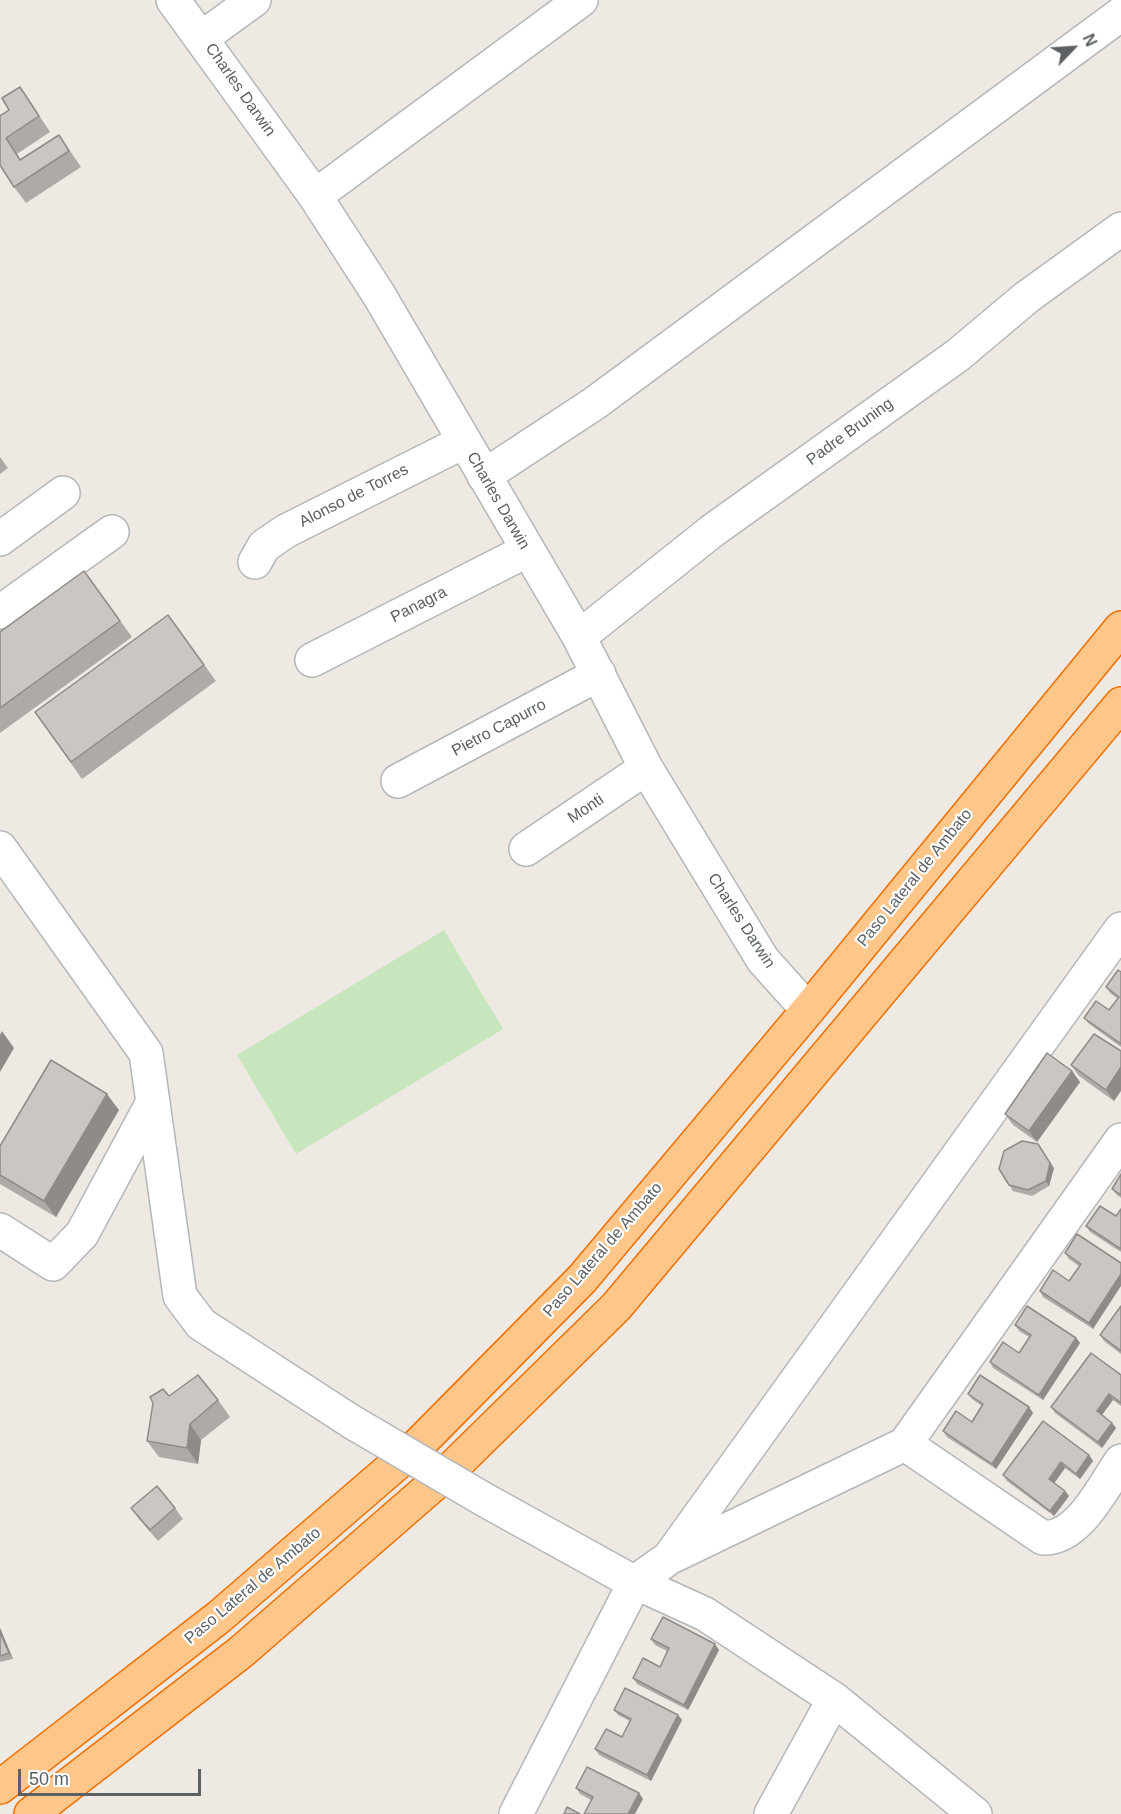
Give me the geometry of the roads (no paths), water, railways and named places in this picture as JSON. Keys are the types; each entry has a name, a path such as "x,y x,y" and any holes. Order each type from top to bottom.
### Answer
{"highway":[{"name":"Paso Lateral de Ambato","path":"0,1787 219,1617 417,1446 582,1279 808,1010 1121,628"},
{"path":"31,1814 241,1652 449,1471 616,1307 1121,704"},
{"path":"1008,764 1044,794"}],"street":[{"name":"Charles Darwin","path":"173,0 203,38 315,196 379,296 526,551 600,674 646,768 764,960 808,1010"},
{"path":"203,38 254,0"},
{"path":"315,196 581,0"},
{"path":"484,476 595,403 1121,14"},
{"name":"Padre Bruning","path":"579,637 712,531 958,355 1027,297 1121,229"},
{"name":"Alonso de Torres","path":"255,562 264,546 286,531 463,442"},
{"path":"0,538 63,493"},
{"path":"0,612 112,532"},
{"name":"Panagra","path":"312,660 526,551"},
{"name":"Pietro Capurro","path":"398,781 600,674"},
{"name":"Monti","path":"526,849 646,768"},
{"path":"0,848 146,1053 180,1296 201,1324 352,1422 485,1500 635,1582 705,1614 834,1698 975,1814"},
{"path":"669,1558 1121,929"},
{"path":"0,1230 53,1264 82,1234 153,1102"},
{"path":"516,1814 635,1582 669,1558 905,1444 1121,1140"},
{"path":"905,1444 1043,1539 1055,1539 1076,1526 1121,1461"},
{"path":"771,1814 834,1698"}]}
